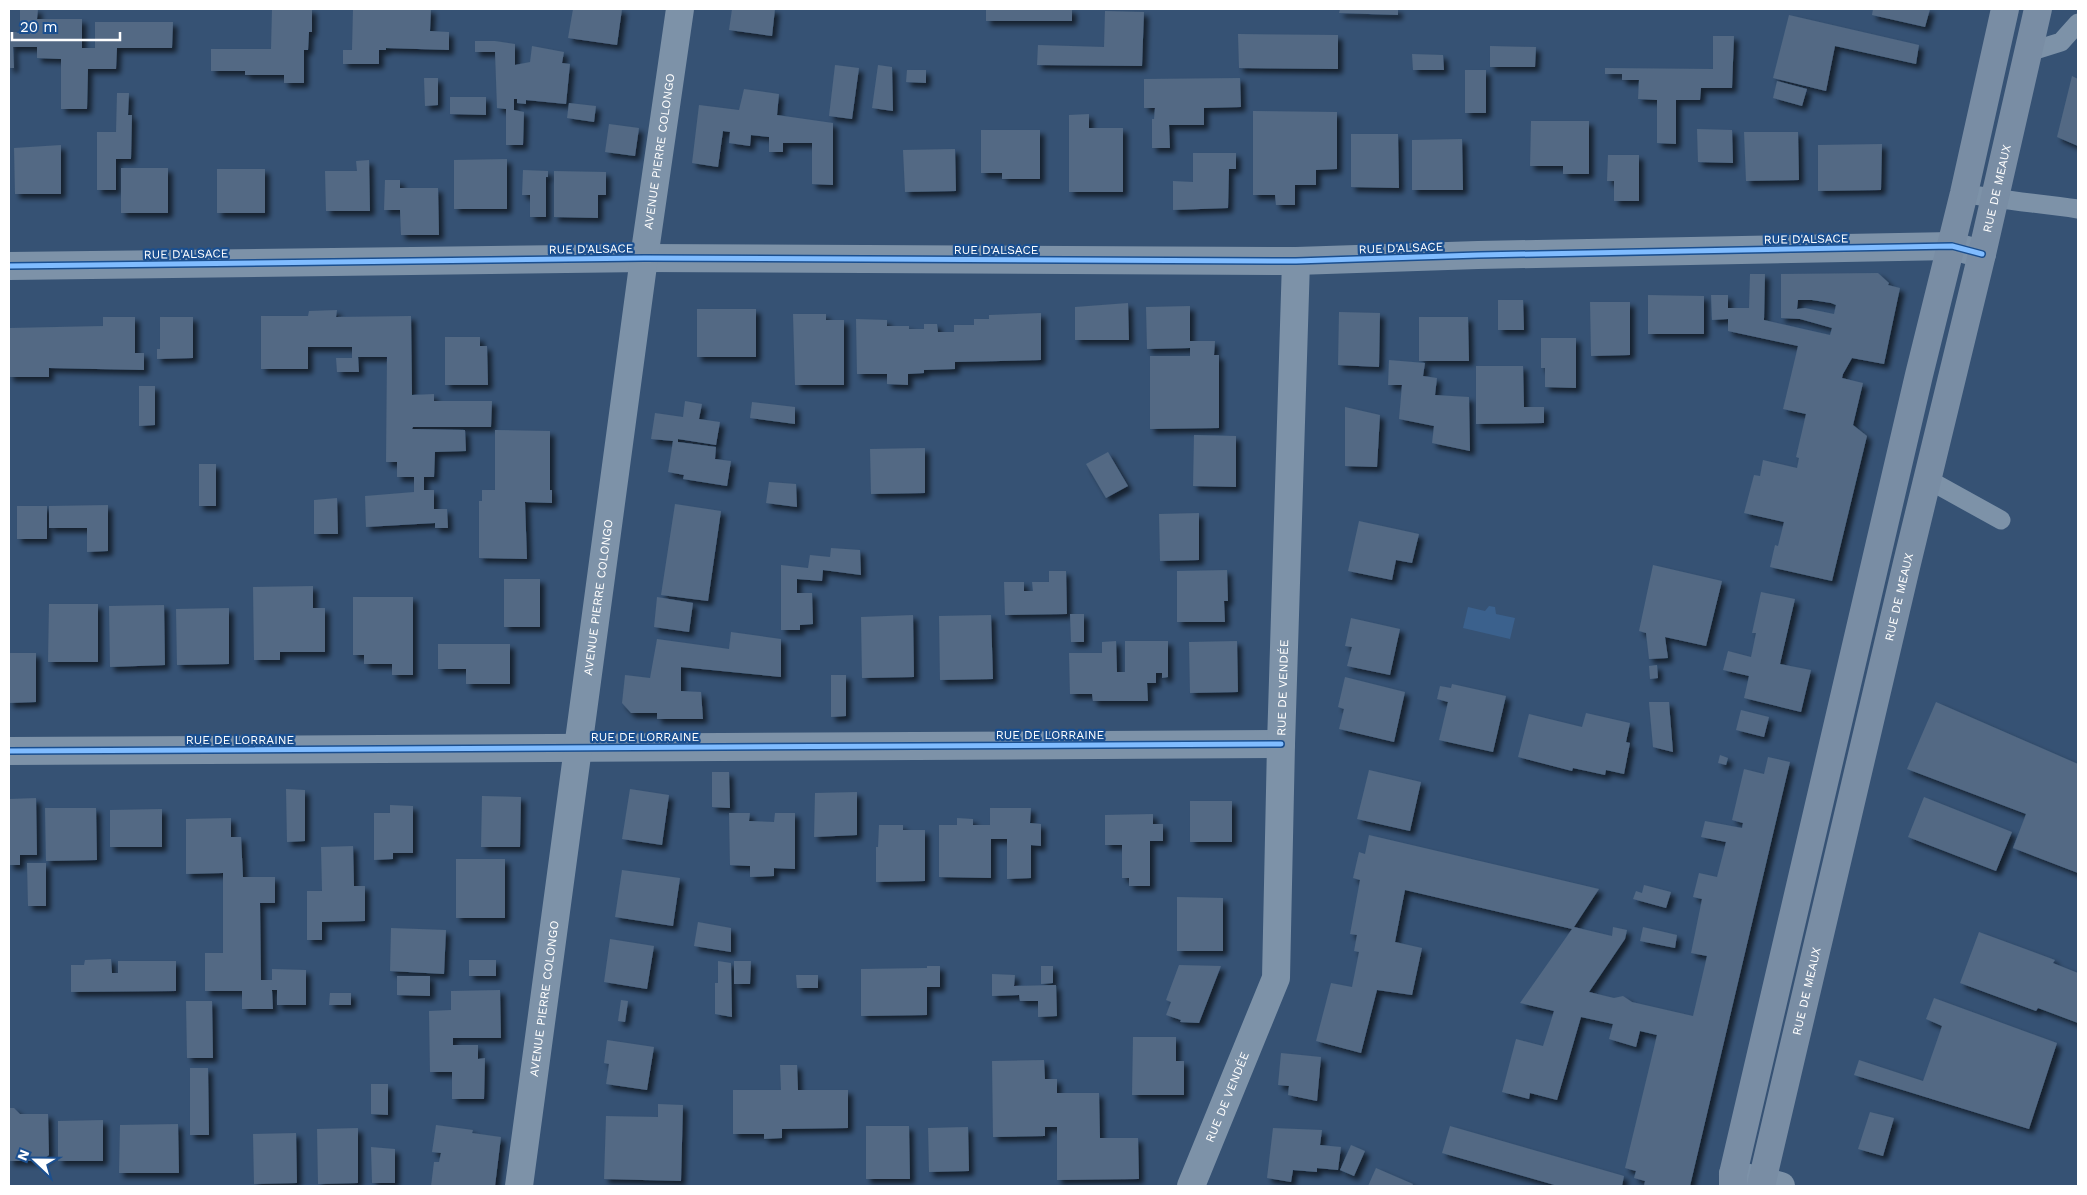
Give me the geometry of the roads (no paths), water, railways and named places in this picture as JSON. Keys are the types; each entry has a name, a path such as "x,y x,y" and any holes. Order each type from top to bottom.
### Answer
{"main road":[{"path":"1733,1180 1919,375 1952,246 2005,9"},
{"name":"RUE DE MEAUX","path":"1768,1185 1927,479 1995,200 2038,9"},
{"path":"1889,509 1908,488 1927,479 1917,446 1924,416 1919,375"}],"street":[{"name":"AVENUE PIERRE COLONGO","path":"519,1186 644,258 680,9"},
{"name":"RUE D'ALSACE","path":"9,266 644,258 1296,261 1478,255 1952,246 1982,254"},
{"name":"RUE DE VENDÉE","path":"1191,1186 1276,978 1281,744 1296,261"},
{"name":"RUE DE LORRAINE","path":"9,752 1281,744"},
{"path":"1733,1180 1768,1185"}],"lane":[{"path":"2028,52 2061,42 2078,23"},
{"path":"1964,193 1995,200 2024,201 2078,209"},
{"path":"1927,479 2001,520"}],"water":[{"path":"1489,606 1495,607 1496,614 1515,618 1510,639 1463,628 1468,607 1485,611"}]}
